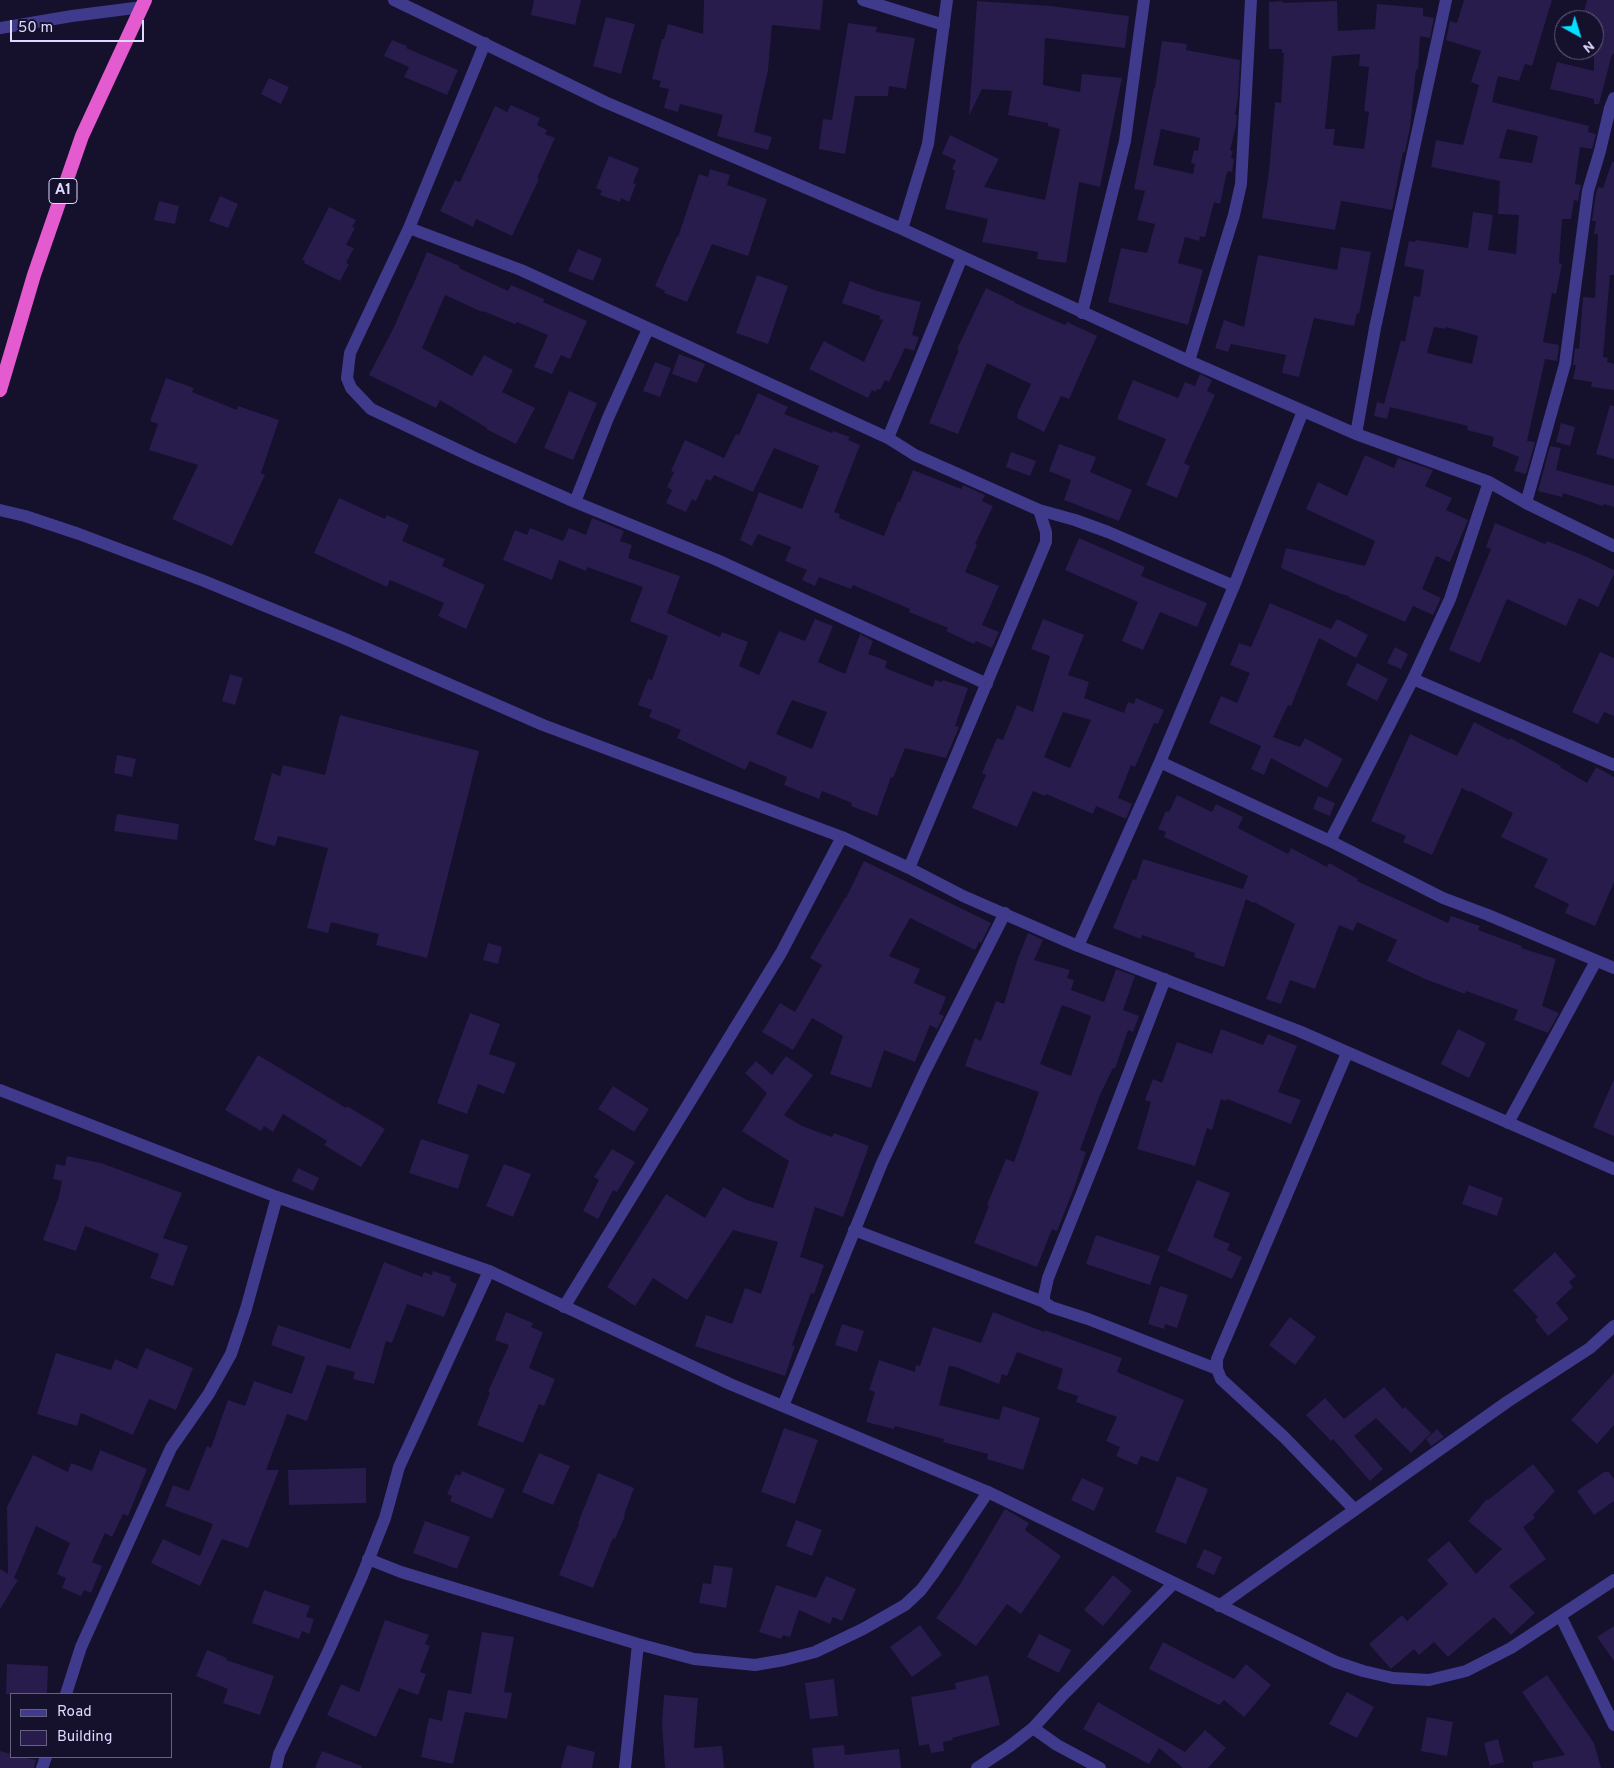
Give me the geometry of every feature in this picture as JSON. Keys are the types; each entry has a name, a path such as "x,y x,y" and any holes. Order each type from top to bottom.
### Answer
{"highway":[{"name":"A1","path":"0,390 34,276 82,136 144,4"}],"street":[{"path":"394,0 605,102 902,229 1190,361 1356,434 1489,482 1526,503 1614,546"},
{"path":"863,0 944,25"},
{"path":"902,229 928,144 946,0"},
{"path":"1082,313 1125,141 1144,0"},
{"path":"1190,361 1234,215 1241,184 1251,0"},
{"path":"1356,434 1375,328 1446,0"},
{"path":"0,28 144,4"},
{"path":"484,43 409,228 350,353 348,378 351,388 371,408 475,458 575,502 717,560 987,684"},
{"path":"1526,503 1565,364 1588,191 1613,105"},
{"path":"409,228 521,270 888,438 915,454 1039,510 1108,532 1234,586"},
{"path":"888,438 962,257"},
{"path":"575,502 608,418 648,329"},
{"path":"1078,946 1160,762 1234,586 1304,411"},
{"path":"1330,840 1413,679 1450,599 1489,482"},
{"path":"0,510 25,516 79,534 204,581 343,638 543,724 842,837 909,868 963,896 1078,946 1299,1031 1347,1054 1390,1070 1614,1169"},
{"path":"909,868 1046,542 1046,532 1039,510"},
{"path":"1413,679 1614,765"},
{"path":"1160,762 1330,840 1443,898 1614,968"},
{"path":"564,1307 781,953 842,837"},
{"path":"783,1406 882,1163 921,1080 1005,913"},
{"path":"1508,1123 1596,961"},
{"path":"1044,1302 1048,1278 1165,979"},
{"path":"1347,1054 1217,1359 1216,1370 1221,1379 1284,1437 1355,1510"},
{"path":"0,1090 278,1197 488,1271 730,1384 988,1492 1336,1662 1363,1671 1393,1678 1429,1680 1466,1671 1511,1648 1561,1617 1614,1580"},
{"path":"66,1693 81,1647 170,1448 208,1395 230,1354 246,1309 278,1197"},
{"path":"854,1230 1044,1302 1059,1311 1088,1319 1216,1370"},
{"path":"276,1768 278,1754 339,1629 368,1559 384,1518 399,1467 488,1271"},
{"path":"1219,1606 1507,1402 1590,1348 1614,1326"},
{"path":"368,1559 401,1572 638,1644 694,1659 755,1665 815,1652 863,1629 905,1604 921,1590 933,1574 988,1492"},
{"path":"977,1768 1033,1728 1174,1583"},
{"path":"1561,1617 1614,1726"},
{"path":"625,1768 638,1644"},
{"path":"1033,1728 1056,1745 1100,1768"}],"building":[{"path":"534,0 581,0 575,25 531,15"},
{"path":"704,0 823,0 820,30 772,25 768,70 754,132 772,137 768,150 717,136 723,115 680,104 678,112 664,108 669,89 659,87 661,81 652,79 662,39 664,39 668,24 703,34"},
{"path":"1464,0 1552,0 1532,66 1525,64 1519,81 1498,76 1492,102 1589,126 1588,132 1596,134 1592,149 1580,147 1575,184 1581,185 1578,201 1574,200 1571,219 1562,219 1559,263 1562,264 1556,294 1552,293 1543,342 1559,345 1557,361 1545,359 1527,441 1535,442 1526,474 1514,471 1519,457 1492,446 1494,437 1467,430 1468,426 1390,407 1387,419 1374,416 1377,402 1384,404 1401,340 1405,342 1414,296 1420,297 1424,270 1404,266 1409,241 1415,242 1416,240 1468,248 1473,212 1493,215 1488,250 1516,254 1519,215 1498,214 1500,181 1431,167 1436,140 1463,145 1479,85 1471,82 1481,51 1446,40 1450,21 1457,23","holes":["1507,129 1538,136 1532,163 1499,158","1434,327 1445,329 1446,327 1478,336 1472,364 1427,353"]},
{"path":"1587,0 1614,0 1614,54 1612,54 1599,104 1594,104 1594,99 1550,89 1557,62 1594,71 1594,60 1604,60 1604,10 1584,10"},
{"path":"977,1 1051,6 1129,16 1125,48 1045,38 1043,85 1080,92 1082,74 1122,78 1100,187 1079,182 1066,263 1037,259 1038,252 982,242 988,219 945,209 955,171 952,169 956,160 942,154 950,135 999,159 984,187 1045,200 1060,129 1048,126 1048,123 1008,115 1012,91 982,89 969,116"},
{"path":"1337,1 1338,31 1375,29 1377,4 1423,8 1423,16 1434,18 1430,38 1420,36 1418,70 1416,69 1410,127 1405,152 1403,152 1392,210 1341,201 1335,230 1262,218 1269,171 1275,102 1281,103 1284,53 1282,53 1282,49 1269,49 1269,2","holes":["1360,54 1359,66 1369,67 1364,111 1369,112 1364,149 1333,145 1335,129 1325,129 1332,56"]},
{"path":"606,17 635,24 621,74 593,66"},
{"path":"848,23 877,27 876,32 915,38 906,89 889,86 888,96 855,96 845,154 819,149 823,119 832,120"},
{"path":"392,40 458,70 447,95 404,77 409,67 384,56"},
{"path":"1162,41 1187,44 1186,50 1240,60 1235,115 1237,115 1236,126 1230,150 1233,151 1231,158 1234,159 1232,172 1228,171 1226,176 1220,204 1214,202 1205,237 1200,236 1199,241 1185,237 1178,263 1203,270 1188,325 1108,302 1121,248 1147,253 1155,224 1137,220 1145,191 1134,189 1155,88","holes":["1161,129 1200,138 1198,151 1194,150 1191,163 1195,164 1193,174 1153,165"]},
{"path":"269,78 289,87 281,104 261,94"},
{"path":"511,105 540,118 537,125 547,130 545,134 555,138 537,178 539,179 512,236 476,219 473,227 440,211 455,180 460,182 495,106 507,112"},
{"path":"609,156 639,168 633,183 636,184 629,202 621,198 620,202 600,195 602,191 596,188"},
{"path":"1612,162 1614,162 1614,275 1610,275 1603,357 1608,358 1607,362 1614,364 1614,390 1591,387 1592,382 1573,379 1576,365 1573,365 1575,348 1579,349 1583,297 1595,298 1598,234 1594,234 1596,221 1592,221 1596,193 1598,187 1603,188"},
{"path":"710,169 730,175 727,185 767,199 748,256 712,244 687,302 664,293 665,291 655,286 678,237 699,174 708,177"},
{"path":"220,196 238,204 228,228 209,221"},
{"path":"159,201 179,206 175,224 154,220"},
{"path":"329,207 356,220 352,227 355,228 346,245 354,248 346,263 349,264 340,281 304,263 305,261 302,260"},
{"path":"1341,247 1371,252 1359,314 1357,313 1354,326 1314,318 1299,377 1282,373 1286,355 1231,344 1228,352 1215,348 1224,320 1244,327 1258,255 1337,270"},
{"path":"578,249 602,259 593,281 568,271"},
{"path":"427,252 460,266 459,268 508,291 511,285 544,299 543,302 587,321 570,359 561,355 552,374 534,367 548,335 517,322 515,324 482,312 445,295 422,348 472,376 484,355 513,370 502,392 535,408 516,444 486,429 440,400 436,408 369,375 395,325"},
{"path":"757,275 788,286 768,344 736,333"},
{"path":"850,281 877,291 921,302 912,335 919,337 914,351 905,348 889,382 885,380 880,390 877,389 876,392 872,390 868,398 809,369 824,341 864,362 883,320 879,319 880,316 842,303"},
{"path":"986,288 1065,325 1067,322 1097,336 1069,399 1061,396 1044,432 1017,418 1031,384 987,363 958,434 929,423 959,350 957,349"},
{"path":"679,354 705,364 697,383 672,374"},
{"path":"655,362 671,368 660,397 643,391"},
{"path":"1200,374 1212,380 1207,391 1215,395 1184,463 1190,466 1177,498 1146,485 1166,439 1117,419 1133,380 1178,398 1185,382 1195,386"},
{"path":"166,378 194,388 192,392 237,410 238,406 279,420 261,473 265,475 232,546 172,519 198,465 149,450 158,424 150,421"},
{"path":"569,391 597,403 573,460 544,448"},
{"path":"758,393 788,407 784,414 832,433 833,431 850,437 848,440 860,445 834,512 840,514 839,518 884,536 913,470 961,489 963,485 985,495 982,501 993,506 975,544 977,545 965,572 999,586 982,625 999,632 992,648 976,641 974,644 946,631 948,628 909,612 910,609 853,585 851,589 819,577 815,586 802,580 807,570 785,561 791,547 758,534 752,546 740,540 759,492 802,509 819,466 774,448 753,492 714,475 711,481 706,479 696,501 692,499 686,512 666,503 672,490 667,487 674,472 671,471 685,440 724,458 736,434 739,435"},
{"path":"1610,405 1614,406 1614,459 1596,454"},
{"path":"1561,423 1575,427 1570,446 1556,442"},
{"path":"1059,444 1096,457 1090,472 1132,490 1119,521 1064,500 1071,480 1049,471"},
{"path":"1550,446 1561,448 1556,470 1614,486 1614,507 1604,504 1603,506 1563,493 1562,497 1538,491"},
{"path":"1011,452 1036,461 1030,476 1006,467"},
{"path":"1365,455 1394,468 1398,458 1433,470 1425,486 1452,498 1446,510 1468,520 1450,562 1436,556 1422,589 1441,598 1433,615 1413,606 1405,622 1281,568 1286,548 1365,566 1375,541 1306,509 1318,482 1347,496"},
{"path":"339,498 385,519 387,515 409,525 402,541 445,559 442,566 485,585 466,629 438,616 444,603 390,580 387,587 314,553"},
{"path":"592,518 624,531 620,541 632,545 628,558 680,576 667,613 720,637 722,632 748,642 739,666 759,675 779,631 805,641 815,619 833,626 818,662 845,674 860,634 873,641 868,654 887,661 885,668 933,687 935,680 942,682 943,680 968,688 955,726 959,727 946,758 905,748 893,778 891,777 877,816 851,806 852,803 822,791 819,799 784,785 787,777 750,761 745,770 677,738 681,730 649,717 652,710 638,705 648,679 652,680 668,636 630,621 643,587 587,567 586,571 559,560 552,580 503,560 515,530 527,535 530,528 563,541 569,528 586,535","holes":["792,700 827,712 812,749 776,734"]},
{"path":"1495,523 1545,544 1547,541 1587,557 1614,570 1614,574 1598,607 1579,598 1566,626 1507,599 1480,663 1449,650 1491,549 1486,547"},
{"path":"1079,538 1145,567 1141,576 1207,603 1197,627 1160,612 1143,650 1122,641 1138,602 1065,570"},
{"path":"1270,603 1331,629 1337,619 1368,635 1356,658 1319,638 1291,706 1288,705 1273,737 1300,747 1305,738 1343,759 1327,788 1271,758 1264,775 1251,769 1261,746 1209,723 1221,696 1237,703 1250,673 1230,665 1239,643 1251,647"},
{"path":"1043,619 1084,635 1068,675 1089,682 1084,698 1124,713 1128,702 1134,704 1136,698 1164,710 1158,724 1154,723 1135,767 1131,765 1118,798 1132,804 1126,819 1096,806 1093,814 1046,794 1045,796 1033,791 1017,827 972,808 986,775 982,773 997,738 1003,740 1017,705 1033,712 1050,656 1031,649","holes":["1063,712 1091,720 1070,768 1044,757"]},
{"path":"1395,647 1408,654 1401,669 1387,663"},
{"path":"1600,652 1614,658 1614,716 1604,712 1598,724 1572,712"},
{"path":"1357,663 1388,679 1377,701 1346,685"},
{"path":"230,674 243,678 235,705 222,701"},
{"path":"340,715 479,751 427,958 376,945 379,934 331,922 328,933 307,928 328,848 278,836 275,846 254,840 272,773 280,776 283,765 325,775"},
{"path":"1474,722 1509,740 1510,738 1561,766 1587,783 1596,767 1614,777 1614,882 1595,926 1565,913 1569,904 1534,887 1548,859 1501,837 1513,813 1470,791 1462,788 1432,855 1403,842 1406,836 1371,821 1410,734 1457,756"},
{"path":"117,755 136,759 132,777 114,773"},
{"path":"1177,795 1212,812 1216,804 1243,817 1238,828 1288,854 1291,848 1327,867 1329,863 1358,879 1357,881 1448,923 1451,916 1480,926 1478,930 1522,946 1521,948 1556,959 1542,1006 1559,1013 1548,1033 1514,1020 1518,1010 1466,991 1465,994 1425,979 1387,961 1397,940 1357,922 1353,931 1339,925 1315,989 1290,980 1281,1004 1266,999 1295,924 1254,902 1246,899 1224,967 1194,957 1195,953 1142,935 1141,939 1113,928 1133,879 1136,880 1143,859 1243,889 1248,876 1164,837 1166,832 1158,829 1166,811 1169,812"},
{"path":"1318,796 1335,803 1330,816 1313,809"},
{"path":"117,814 179,824 177,840 114,831"},
{"path":"864,861 991,923 981,943 979,942 975,950 910,918 889,956 920,969 914,983 946,997 939,1014 944,1016 937,1029 930,1025 915,1062 884,1050 871,1088 830,1074 843,1036 812,1018 793,1050 762,1032 780,1003 795,1012 822,965 810,958 846,898"},
{"path":"1028,933 1043,940 1034,960 1070,970 1067,978 1074,980 1071,990 1104,1002 1116,969 1135,976 1123,1010 1139,1016 1133,1032 1128,1030 1115,1069 1113,1068 1100,1095 1080,1150 1086,1152 1075,1186 1057,1231 1052,1229 1037,1267 974,1243 1006,1159 1014,1162 1039,1092 965,1066 975,1038 981,1041 996,1001 1004,1004","holes":["1062,1005 1091,1016 1071,1076 1040,1064"]},
{"path":"488,943 502,947 498,964 483,960"},
{"path":"470,1013 500,1024 489,1054 516,1063 504,1094 478,1084 467,1114 437,1103"},
{"path":"1221,1029 1263,1045 1268,1034 1297,1046 1278,1092 1301,1100 1291,1124 1227,1099 1226,1101 1221,1099 1212,1130 1207,1128 1195,1166 1137,1149 1151,1102 1145,1100 1153,1079 1162,1083 1177,1042 1212,1054"},
{"path":"1458,1029 1486,1043 1469,1078 1441,1064"},
{"path":"258,1055 385,1129 361,1167 324,1145 327,1141 283,1114 273,1132 264,1126 261,1131 225,1110"},
{"path":"786,1056 813,1075 784,1115 802,1126 832,1137 834,1133 869,1146 843,1217 815,1207 800,1257 824,1265 814,1294 811,1293 792,1345 795,1346 785,1376 695,1346 706,1315 732,1324 745,1288 761,1294 778,1242 733,1230 687,1300 653,1278 635,1306 607,1287 666,1194 705,1218 723,1187 747,1200 773,1208 789,1161 742,1131 767,1093 745,1073 756,1061 772,1075"},
{"path":"1614,1079 1614,1136 1593,1127"},
{"path":"613,1086 649,1109 634,1132 598,1109"},
{"path":"421,1139 469,1155 458,1189 409,1173"},
{"path":"612,1149 635,1162 617,1192 613,1190 598,1219 583,1211 599,1180 594,1177"},
{"path":"67,1156 101,1163 182,1193 163,1238 188,1246 173,1286 150,1278 159,1254 85,1226 76,1251 43,1240 59,1196 62,1181 53,1179 56,1164 65,1166"},
{"path":"504,1164 531,1174 513,1217 486,1206"},
{"path":"298,1168 319,1178 313,1191 292,1181"},
{"path":"1197,1180 1230,1193 1213,1237 1230,1244 1227,1250 1242,1257 1232,1279 1167,1251"},
{"path":"1469,1185 1503,1198 1497,1216 1462,1204"},
{"path":"1096,1235 1160,1256 1150,1285 1086,1264"},
{"path":"1555,1252 1576,1276 1569,1282 1573,1287 1556,1303 1569,1319 1548,1336 1535,1320 1538,1317 1513,1290"},
{"path":"384,1262 422,1277 424,1272 432,1275 433,1271 451,1277 450,1281 457,1284 444,1317 407,1304 392,1343 386,1341 374,1384 353,1379 355,1372 327,1365 307,1421 287,1414 266,1470 279,1470 248,1548 222,1539 200,1586 151,1563 163,1539 200,1556 213,1524 165,1506 173,1485 189,1491 207,1446 211,1448 228,1400 245,1406 254,1381 292,1394 305,1357 271,1345 278,1325 350,1349"},
{"path":"1160,1286 1188,1295 1177,1328 1165,1324 1164,1329 1148,1324"},
{"path":"506,1312 533,1323 531,1327 543,1332 529,1368 555,1379 544,1406 539,1404 523,1443 477,1425 490,1393 488,1392 509,1345 495,1340"},
{"path":"993,1312 1044,1332 1045,1330 1122,1358 1117,1372 1184,1400 1158,1462 1141,1456 1137,1465 1116,1456 1120,1447 1106,1441 1117,1417 1076,1402 1078,1396 1057,1389 1063,1369 1017,1352 1007,1376 1002,1374 999,1384 949,1366 939,1405 999,1420 1003,1406 1040,1418 1023,1470 987,1459 988,1454 943,1442 944,1439 895,1426 894,1429 866,1422 875,1392 869,1390 879,1360 915,1372 916,1365 920,1366 933,1327 981,1343"},
{"path":"1290,1317 1316,1337 1295,1365 1269,1345"},
{"path":"842,1324 864,1331 857,1352 835,1345"},
{"path":"146,1348 193,1368 176,1410 149,1399 133,1435 81,1413 77,1426 37,1414 56,1353 111,1370 115,1359 137,1369"},
{"path":"1614,1373 1614,1425 1597,1444 1571,1420"},
{"path":"1384,1387 1403,1409 1405,1407 1431,1433 1411,1453 1376,1418 1354,1436 1383,1469 1370,1481 1333,1439 1331,1441 1306,1415 1325,1398 1344,1419"},
{"path":"784,1428 818,1440 795,1504 761,1492"},
{"path":"1437,1429 1444,1437 1431,1446 1426,1439"},
{"path":"100,1450 147,1469 128,1516 123,1514 112,1537 105,1533 92,1562 102,1566 91,1593 84,1590 81,1596 62,1588 66,1578 57,1574 70,1543 36,1526 14,1578 18,1580 0,1609 0,1569 8,1574 7,1507 33,1455 68,1472 71,1463 92,1471"},
{"path":"539,1453 570,1466 553,1505 522,1492"},
{"path":"1533,1464 1555,1491 1533,1515 1535,1518 1523,1527 1546,1559 1509,1586 1535,1613 1511,1635 1494,1617 1448,1657 1434,1642 1419,1655 1414,1649 1391,1669 1369,1644 1402,1615 1407,1621 1448,1584 1427,1560 1449,1541 1476,1574 1502,1549 1468,1521 1487,1499"},
{"path":"366,1468 366,1503 289,1505 288,1470"},
{"path":"462,1471 505,1489 492,1519 450,1501 452,1496 447,1494 456,1474 460,1476"},
{"path":"1604,1472 1609,1472 1614,1479 1614,1501 1594,1515 1577,1491"},
{"path":"598,1473 634,1488 625,1516 615,1539 613,1538 593,1588 559,1575"},
{"path":"1177,1476 1208,1489 1186,1544 1155,1532"},
{"path":"1082,1478 1104,1488 1094,1511 1071,1500"},
{"path":"1005,1509 1029,1523 1025,1530 1061,1556 1021,1614 1007,1604 976,1646 936,1618 959,1586"},
{"path":"796,1520 822,1530 812,1556 786,1546"},
{"path":"425,1521 470,1537 457,1569 413,1553"},
{"path":"1204,1549 1222,1557 1214,1575 1196,1567"},
{"path":"714,1565 733,1568 726,1608 699,1603 703,1583 711,1584"},
{"path":"1113,1575 1132,1591 1103,1626 1084,1610"},
{"path":"826,1576 856,1589 842,1621 833,1617 830,1624 799,1610 790,1637 783,1635 781,1639 759,1632 776,1585 816,1598"},
{"path":"264,1590 310,1606 306,1617 314,1619 309,1634 302,1631 299,1639 252,1623"},
{"path":"385,1620 429,1635 425,1644 430,1646 420,1672 426,1674 418,1695 399,1688 376,1737 327,1715 341,1684 359,1692"},
{"path":"920,1625 942,1655 912,1677 890,1647"},
{"path":"1614,1626 1614,1661 1597,1637"},
{"path":"482,1632 514,1637 504,1692 512,1693 507,1719 465,1712 453,1764 421,1757 429,1718 442,1721 448,1690 471,1694"},
{"path":"1039,1634 1071,1650 1059,1673 1027,1657"},
{"path":"1163,1642 1234,1679 1246,1664 1271,1685 1244,1717 1224,1700 1219,1705 1149,1669"},
{"path":"207,1650 227,1658 226,1660 274,1676 260,1715 223,1703 228,1689 196,1676"},
{"path":"7,1664 48,1666 47,1693 6,1694"},
{"path":"988,1675 1000,1725 943,1742 944,1751 931,1753 929,1744 919,1746 911,1697 956,1689 955,1683"},
{"path":"1547,1675 1594,1743 1601,1768 1533,1768 1532,1762 1565,1755 1522,1692"},
{"path":"834,1679 838,1716 810,1719 805,1683"},
{"path":"1347,1692 1374,1707 1357,1738 1329,1724"},
{"path":"664,1695 698,1698 694,1748 722,1746 724,1768 665,1768 662,1724"},
{"path":"1098,1702 1185,1752 1205,1730 1226,1748 1208,1768 1183,1768 1159,1748 1149,1764 1083,1729"},
{"path":"1427,1717 1453,1722 1447,1756 1421,1751"},
{"path":"1498,1739 1504,1762 1490,1766 1484,1743"},
{"path":"567,1745 595,1752 592,1768 561,1768"},
{"path":"844,1745 845,1755 899,1749 901,1768 814,1768 812,1748"},
{"path":"0,1751 10,1754 10,1758 36,1760 34,1768 0,1768"},
{"path":"322,1751 362,1766 362,1768 315,1768"}]}
